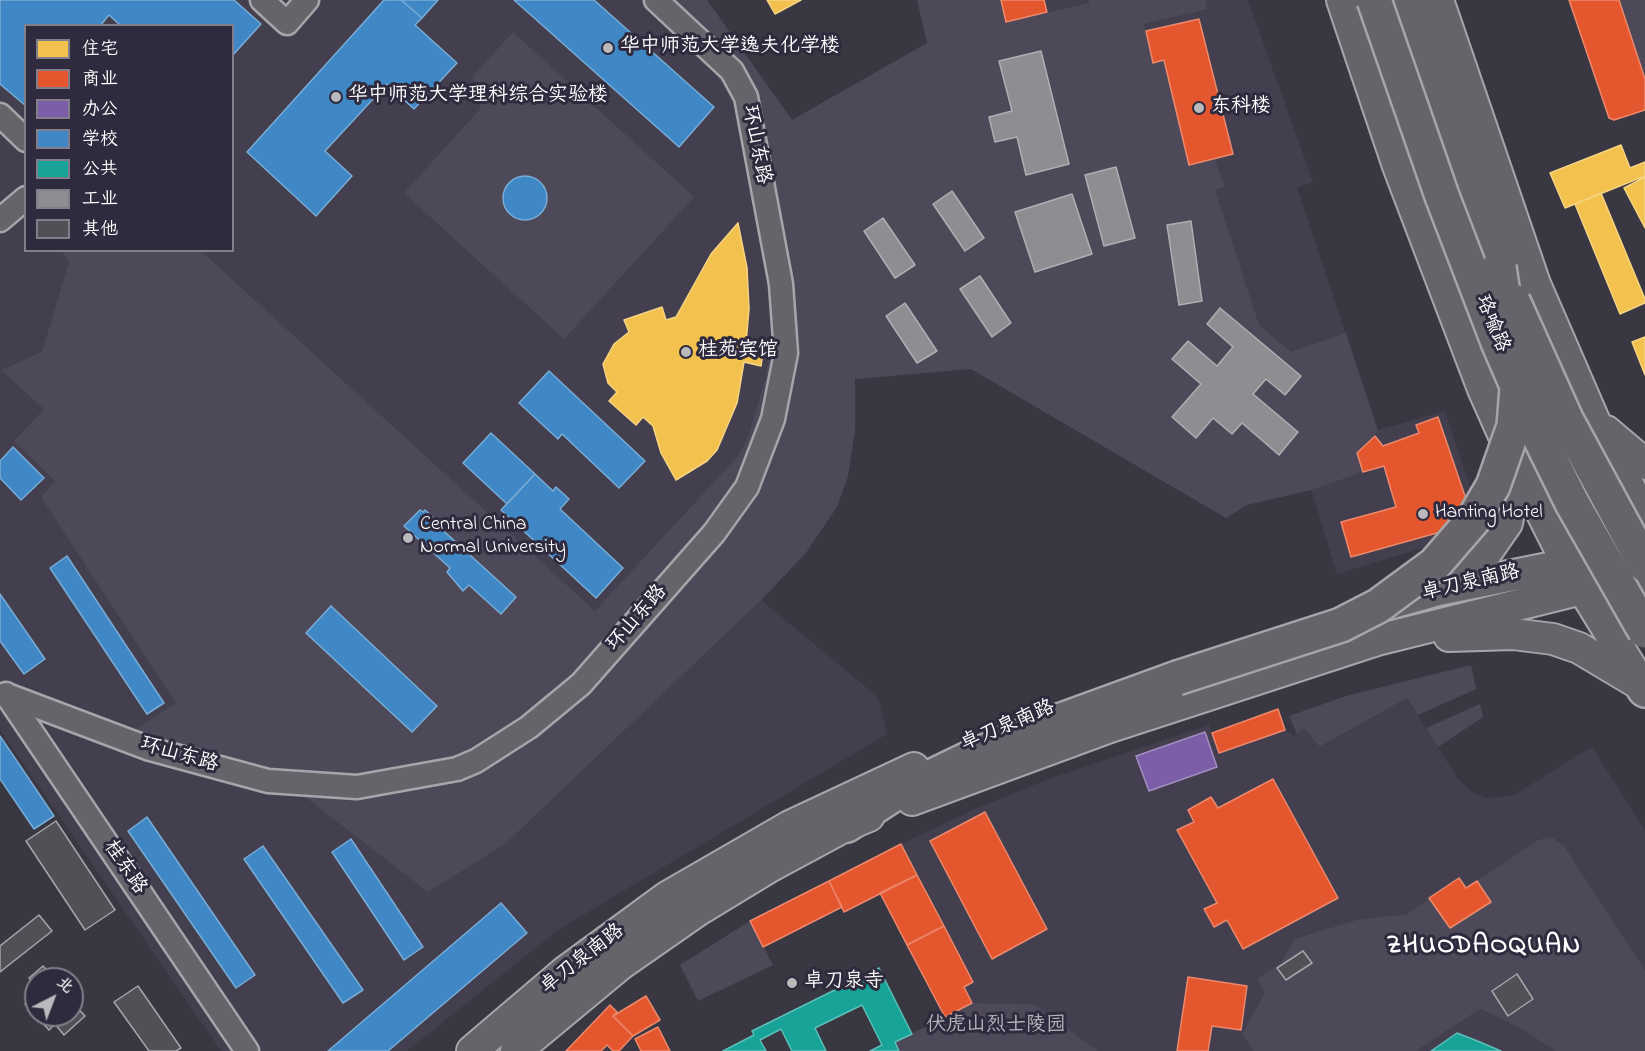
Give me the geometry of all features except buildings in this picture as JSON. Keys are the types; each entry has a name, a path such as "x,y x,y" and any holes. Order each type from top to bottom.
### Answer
{"highway":[{"name":"珞喻路","path":"1374,0 1434,174 1498,342 1535,428 1572,503 1645,631"},
{"name":"珞喻路","path":"1407,0 1499,267 1566,419 1640,575"},
{"path":"847,825 891,796 974,756 1094,707 1306,637 1369,611 1410,585 1458,540 1494,486 1514,426 1518,402 1516,376 1499,267"}],"main road":[{"path":"1342,0 1398,166 1455,322 1512,453 1581,589 1644,688"},
{"path":"1438,0 1535,284 1594,420 1645,518"},
{"path":"1455,322 1485,326 1502,322 1516,313 1529,298 1535,284"},
{"path":"1594,420 1645,464"},
{"path":"1438,590 1460,577 1484,556 1507,523 1514,487 1512,453"},
{"name":"卓刀泉南路","path":"472,1051 566,972 667,897 751,847 827,808 1003,728 1088,695 1189,660 1438,590 1645,549"},
{"name":"卓刀泉南路","path":"516,1051 587,991 654,940 736,886 847,825 1110,727 1377,640 1640,575"},
{"path":"1377,640 1475,634 1535,636 1579,648 1644,688"}],"street":[{"path":"262,0 287,22 307,0"},
{"name":"环山东路","path":"3,690 150,749 268,781 357,788 457,769 529,727 581,684 714,533 747,487 773,419 786,353 781,284 746,98 732,71 656,0"},
{"path":"0,115 24,138"},
{"path":"0,220 24,200"},
{"name":"桂东路","path":"3,690 247,1051"}],"shaded area":[{"name":"Central China Normal University","path":"0,0 707,0 792,120 927,43 917,0 1248,0 1313,182 1297,188 1378,430 1445,411 1475,502 1446,541 1337,574 1311,490 1247,505 1226,518 971,369 855,379 855,430 848,476 837,506 805,554 761,600 878,697 887,734 558,930 407,1051 221,1051 0,730"},
{"path":"1407,698 1458,779 1472,792 1487,798 1514,795 1592,747 1645,830 1645,970 1569,854 1547,837 1536,841 1466,888 1460,879 1407,914 1356,920 1294,939 1281,963 1258,979 1266,993 1242,1034 1253,1051 1098,1051 1034,1004 972,1003 945,1017 880,893 841,907 763,947 750,921 901,844 975,809 1046,780 1209,725 1219,753 1285,730 1294,736 1304,728 1321,747"},
{"path":"1480,1009 1520,1028 1556,1051 1416,1051"}],"green space":[{"path":"661,0 707,0 792,120 927,43 917,0 1001,0 1007,22 1089,3 1089,0 1205,0 1207,9 1144,24 1153,62 1164,60 1189,164 1215,159 1224,187 1215,190 1259,325 1291,352 1346,333 1378,431 1357,453 1363,472 1311,490 1247,505 1226,518 971,369 855,379 855,430 848,476 837,507 805,554 761,600 505,844 428,892 269,769 152,744 127,735 176,703 41,497 55,481 14,441 44,409 1,370 42,352 69,262 62,252 202,252 595,611 738,456 748,437 766,376 783,253 779,205 771,175 736,103"},
{"path":"1619,0 1645,0 1645,79"},
{"path":"513,32 694,197 564,339 404,193 481,108 473,76"},
{"path":"1471,665 1476,689 1418,715 1407,698 1320,747 1304,728 1297,734 1289,716 1346,696"},
{"path":"1480,704 1483,717 1438,747 1426,728"},
{"path":"1547,837 1553,838 1564,846 1645,970 1645,1051 1556,1051 1520,1028 1480,1009 1416,1051 1253,1051 1242,1034 1265,993 1257,979 1281,963 1294,939 1356,920 1407,914 1459,878 1466,888 1536,841"},
{"path":"750,921 773,965 698,1001 680,965"},
{"name":"伏虎山烈士陵园","path":"972,1003 1034,1004 1098,1051 899,1051 895,1042"}],"place":[{"name":"华中师范大学逸夫化学楼","path":"608,48"},
{"name":"华中师范大学理科综合实验楼","path":"336,97"},
{"name":"东科楼","path":"1199,108"},
{"name":"桂苑宾馆","path":"686,352"},
{"name":"Hanting Hotel","path":"1423,514"},
{"name":"Central China Normal University","path":"408,538"},
{"name":"卓刀泉寺","path":"792,983"}],"district":[{"name":"ZHUODAOQUAN","path":"1484,948"}]}
